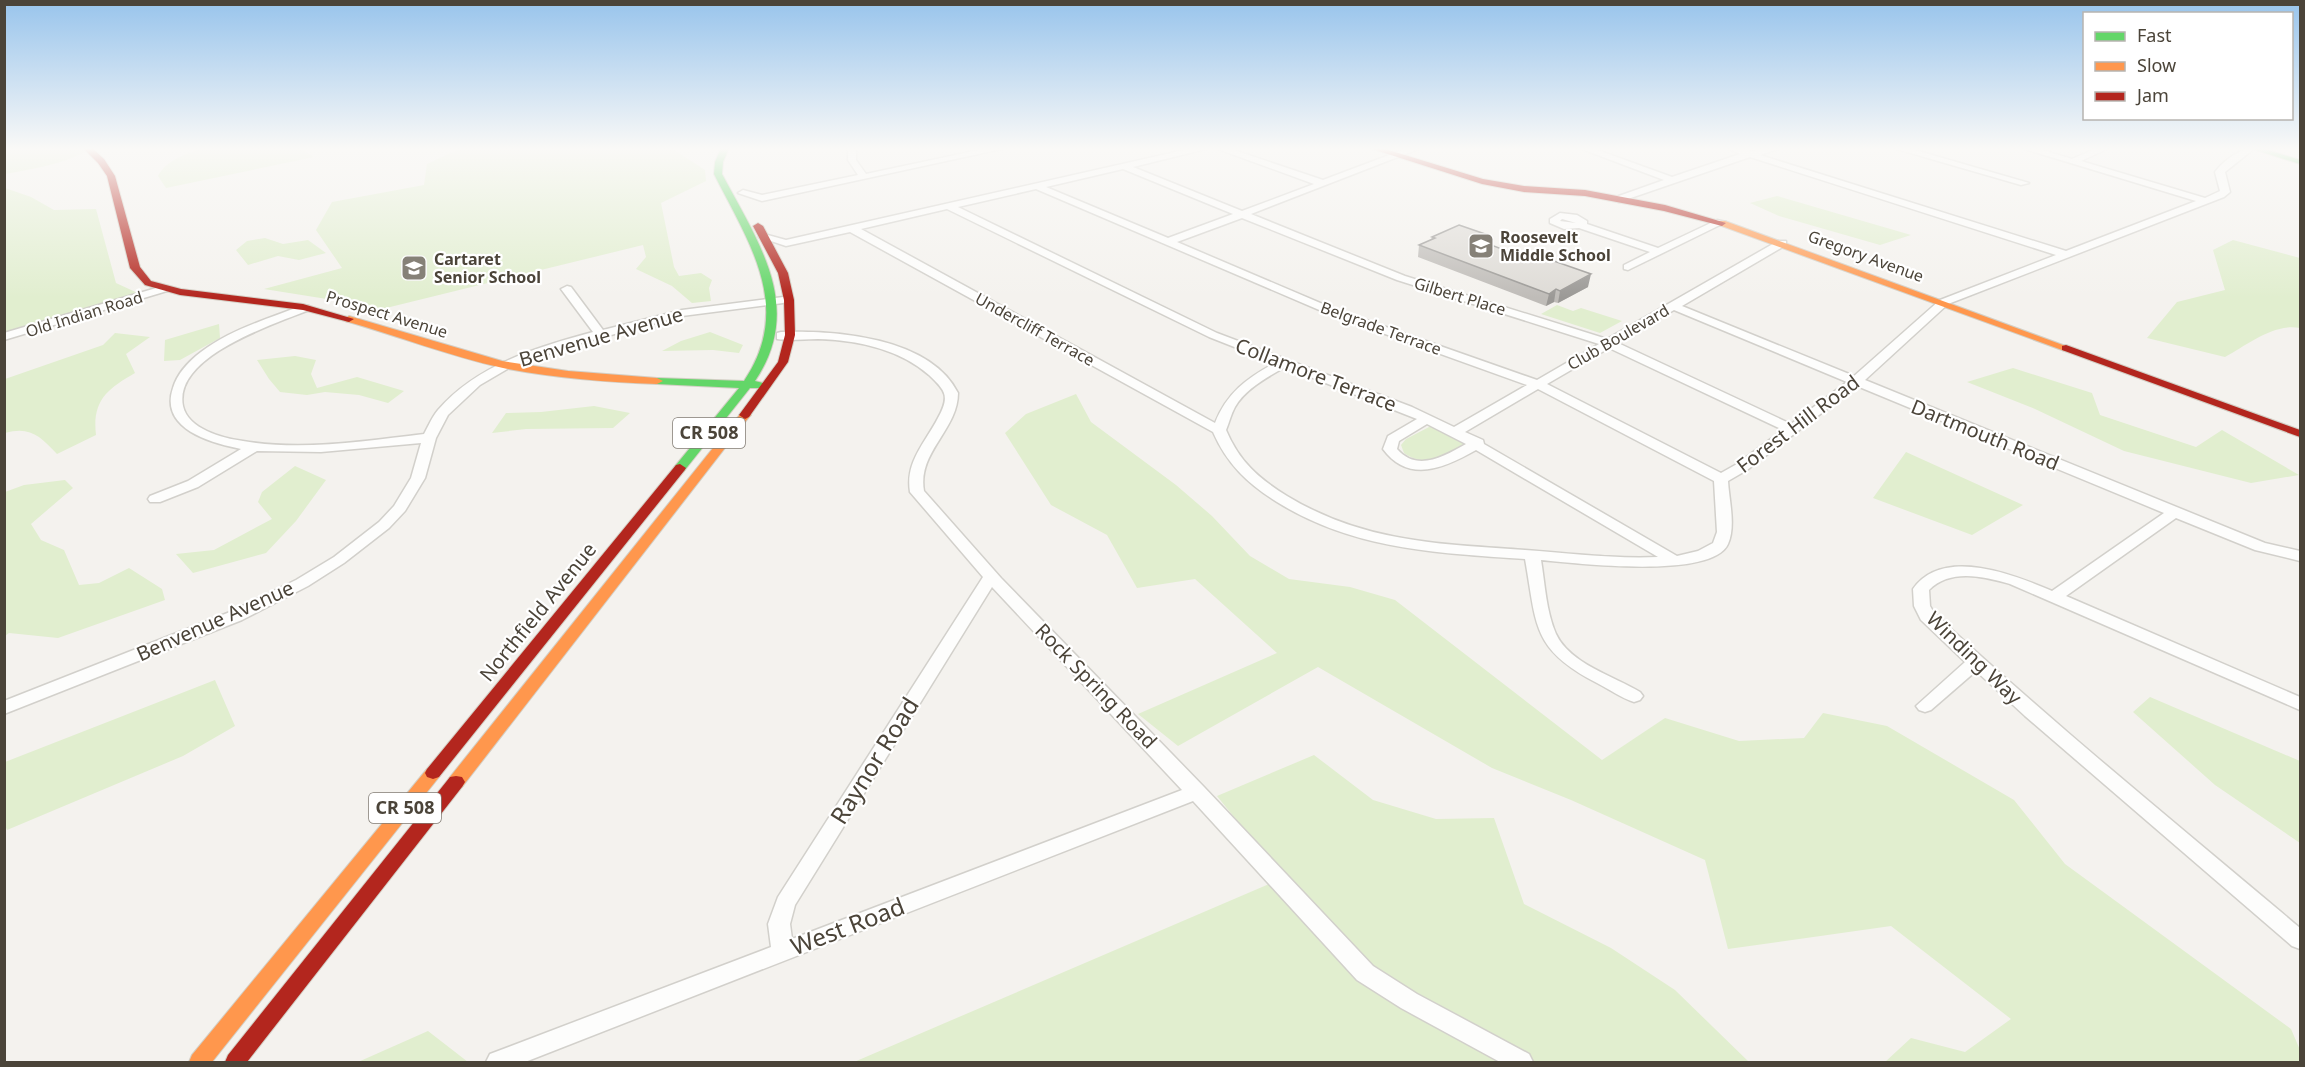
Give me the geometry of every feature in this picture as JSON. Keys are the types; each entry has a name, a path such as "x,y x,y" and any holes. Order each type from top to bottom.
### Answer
{"main road":[{"name":"Prospect Avenue","path":"117,198 135,268 148,283 163,289 305,308 344,317 465,355 505,365 583,375 768,385"},
{"name":"Northfield Avenue","path":"199,1062 748,384 762,361 773,321 771,302 753,249 741,198"},
{"name":"Northfield Avenue","path":"235,1062 768,385 783,362 790,336 789,300 783,273 742,198"},
{"name":"Gregory Avenue","path":"1612,198 1721,222 2301,434"},
{"path":"753,249 766,242"},
{"path":"420,789 448,793"}],"street":[{"path":"766,242 786,243 984,198"},
{"name":"Belgrade Terrace","path":"1064,198 1328,310 1537,384 1721,479"},
{"name":"Gilbert Place","path":"1202,198 1401,278 1608,343 1792,429"},
{"path":"1168,242 1286,198"},
{"path":"1887,198 2064,254"},
{"path":"2195,198 2206,201"},
{"name":"Forest Hill Road","path":"1219,430 1238,465 1248,474 1278,495 1346,531 1409,546 1532,555 1636,562 1675,561 1700,556 1720,545 1724,532 1721,479 1742,467 1855,381 1944,302 2213,198"},
{"name":"Collamore Terrace","path":"948,206 1213,335 1427,419 1478,443 1675,561"},
{"path":"1628,267 1721,222"},
{"path":"1579,225 1659,252"},
{"name":"Undercliff Terrace","path":"851,228 1219,430"},
{"name":"Club Boulevard","path":"1455,432 1782,243"},
{"name":"Old Indian Road","path":"4,337 163,289"},
{"path":"567,290 600,334"},
{"name":"Benvenue Avenue","path":"4,708 236,616 317,574 364,542 400,508 418,478 429,438 442,413 476,382 505,365 536,352 692,311 789,300"},
{"name":"Dartmouth Road","path":"1673,306 2260,547 2301,556"},
{"path":"305,308 208,352 189,369 177,391 174,405 176,413 188,426 215,437 254,447 315,449 429,438"},
{"name":"Rock Spring Road","path":"769,337 790,336 882,344 919,359 931,368 950,389 952,396 917,467 913,481 917,492 991,576 1197,792 1365,973 1409,1001 1521,1062"},
{"path":"1219,430 1229,405 1237,396 1260,376 1284,363"},
{"path":"1427,419 1393,440 1390,449 1393,454 1407,463 1436,465 1478,443"},
{"path":"154,499 193,484 254,447"},
{"path":"2054,597 2175,512"},
{"path":"1532,555 1547,634 1556,647 1576,663 1634,696"},
{"name":"Winding Way","path":"2301,704 2016,581 1975,572 1946,573 1926,582 1921,589 1920,597 1927,616 1976,662 2031,712 2301,940"},
{"name":"Raynor Road","path":"783,952 779,924 785,903 991,576"},
{"path":"1925,706 1976,662"},
{"name":"West Road","path":"498,1062 1197,792"}],"green space":[{"path":"5,198 32,198 54,210 96,209 116,283 142,295 5,336"},
{"path":"355,198 672,198 661,203 674,267 679,276 701,273 712,280 709,288 711,301 692,303 672,286 636,269 646,257 643,245 378,310 352,303 264,289 342,268 316,230 332,202"},
{"path":"1770,198 1783,198 1911,235 1880,245 1779,216 1750,203"},
{"path":"265,238 283,244 308,240 326,253 299,260 278,256 248,265 236,250 247,241"},
{"path":"2233,240 2300,258 2300,328 2290,327 2271,332 2225,357 2147,338 2177,302 2225,290 2213,250"},
{"path":"1557,305 1573,311 1581,308 1622,321 1600,333 1541,314"},
{"path":"219,324 220,338 180,360 164,361 165,340"},
{"path":"710,332 743,345 739,353 713,350 662,351 681,341"},
{"path":"115,333 150,337 126,354 135,373 104,397 96,413 96,435 57,454 34,434 21,431 5,433 5,379 103,345"},
{"path":"295,356 316,360 311,374 317,388 357,377 404,391 388,403 359,395 325,392 307,395 280,392 257,360"},
{"path":"2013,368 2092,393 2100,415 2196,447 2222,430 2299,475 2251,483 2124,451 2035,409 1967,382"},
{"path":"1076,394 1091,422 1176,485 1212,516 1250,556 1289,579 1350,587 1395,600 1602,760 1665,718 1739,741 1804,738 1823,713 1887,726 2014,800 2065,864 2291,1029 2300,1050 2300,1062 1885,1062 1911,1038 1965,1052 2011,1019 1891,926 1728,949 1705,860 1571,800 1492,768 1318,667 1178,746 1138,714 1277,653 1195,579 1137,588 1107,535 1051,505 1005,433 1026,414"},
{"path":"594,406 630,413 613,428 526,429 492,433 506,413"},
{"path":"1431,426 1465,443 1443,456 1428,460 1412,458 1404,453 1401,445 1406,439"},
{"path":"1906,452 2023,505 1972,535 1873,498"},
{"path":"295,466 326,480 296,521 266,553 193,573 176,554 214,550 272,519 258,502 262,492"},
{"path":"65,480 73,488 31,524 41,540 64,550 79,585 99,583 129,568 162,589 165,600 58,638 9,633 5,636 5,492 24,485"},
{"path":"215,680 235,726 183,756 7,830 4,823 5,762"},
{"path":"2150,697 2300,761 2300,843 2215,785 2133,712"},
{"path":"1314,755 1373,800 1436,819 1494,818 1524,904 1611,948 1675,990 1749,1062 854,1062 1283,878 1217,796"},
{"path":"428,1031 468,1062 358,1062"}],"building":[{"path":"1459,225 1485,234 1475,239 1523,257 1531,253 1591,274 1560,291 1556,289 1549,294 1419,245"}],"traffic: fast":[{"path":"680,468 738,398 763,357 770,337 773,318 767,282 745,225 731,198"},
{"path":"657,381 759,385"}],"traffic: slow":[{"path":"1722,223 2066,348"},
{"path":"349,319 447,350 502,364 568,374 657,381"},
{"path":"456,782 745,415"},
{"path":"199,1062 433,773"}],"traffic: jam":[{"path":"117,198 135,268 148,283 180,292 303,307 349,319"},
{"path":"1611,198 1665,208 1722,223"},
{"path":"745,415 783,362 790,335 789,300 783,273 758,226"},
{"path":"2066,348 2300,434"},
{"path":"433,773 680,468"},
{"path":"235,1062 456,782"}],"place":[{"name":"Roosevelt Middle School","path":"1481,246"},
{"name":"Cartaret Senior School","path":"414,268"}]}
